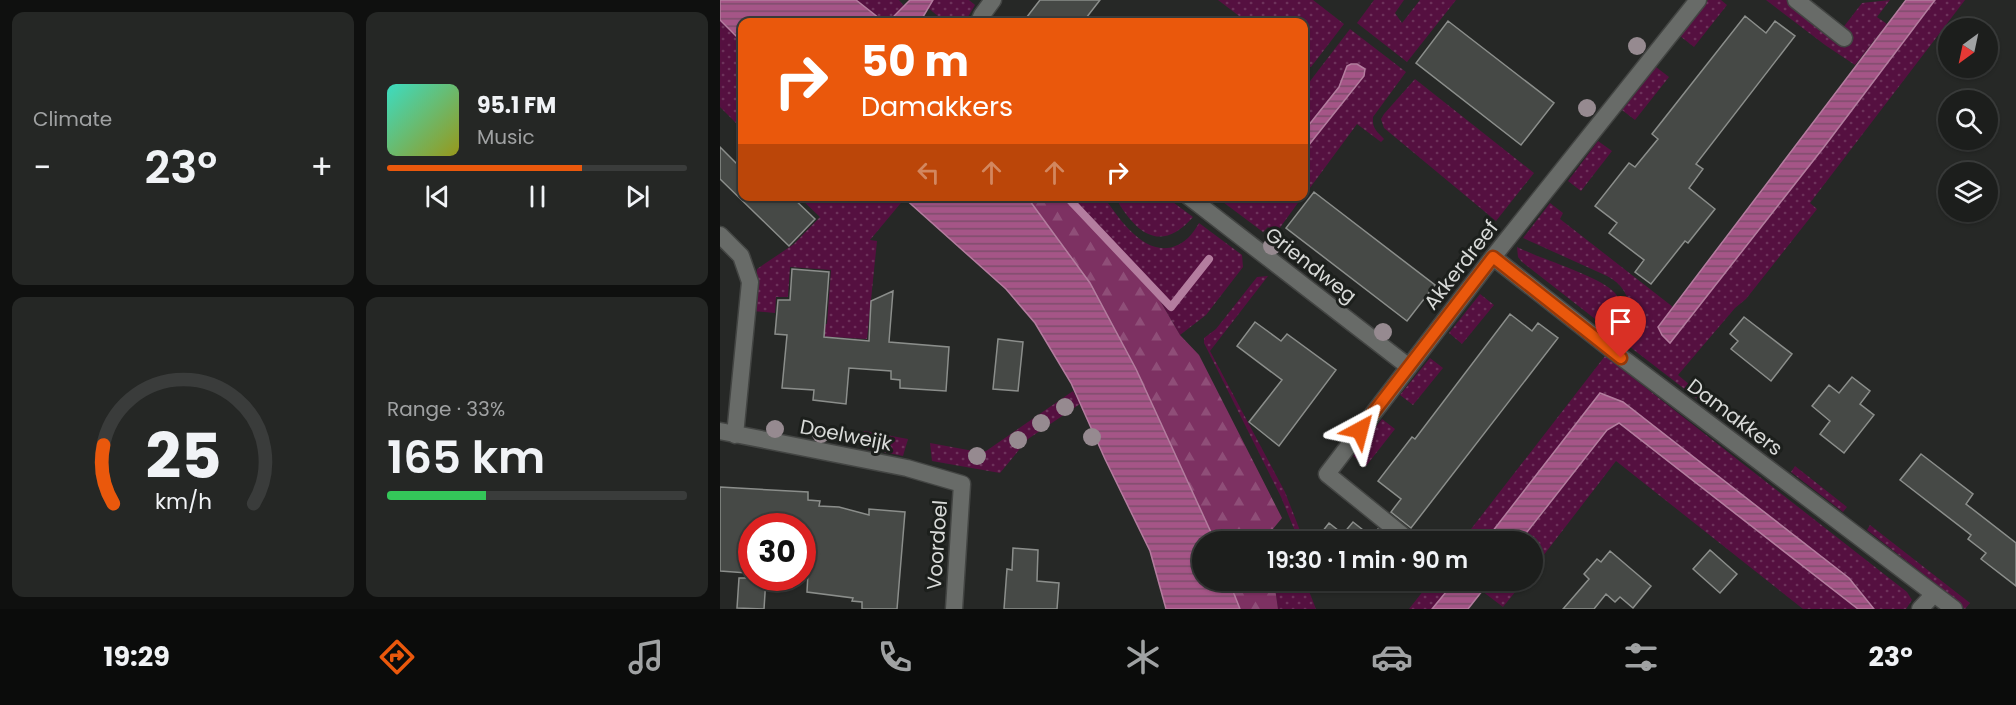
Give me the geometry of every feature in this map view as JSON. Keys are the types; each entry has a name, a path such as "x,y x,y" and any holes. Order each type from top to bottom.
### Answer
{"street":[{"path":"980,18 993,0"},
{"name":"Akkerdreef","path":"1397,531 1327,474 1493,257 1698,0"},
{"path":"1796,0 1844,38"},
{"name":"Griendweg","path":"1194,201 1409,367"},
{"path":"720,235 741,256 750,282 727,433"},
{"name":"Damakkers","path":"1493,257 1954,609"},
{"name":"Doelweijk","path":"727,433 907,468 962,484"},
{"name":"Voordoel","path":"954,609 962,484"},
{"path":"1920,609 1934,594"}],"shaded area":[{"path":"720,0 856,0 879,18 738,18 738,38 720,20"},
{"path":"856,0 899,0 904,6 894,18 879,18"},
{"path":"910,0 933,0 922,18 894,18"},
{"path":"933,0 969,0 975,5 967,18 940,18 927,7"},
{"path":"1218,0 1313,0 1344,24 1311,67 1308,67 1308,18 1242,18"},
{"path":"1374,0 1404,0 1395,13 1402,23 1420,0 1456,0 1407,62 1357,23"},
{"path":"1708,0 1721,0 1727,5 1694,47 1680,36"},
{"path":"1766,0 1788,0 1842,29 1862,3 1890,0 1877,17 1887,24 1855,65"},
{"path":"1906,0 1935,0 1824,147 1670,343 1658,327"},
{"path":"1935,0 1965,0 1951,18 1938,18 1938,35 1810,203 1817,209 1746,299 1735,308 1678,375 1708,400 1704,404 1621,340 1628,322 1629,304 1616,281 1523,238 1550,203 1563,213 1560,219 1673,307 1658,327 1670,343 1824,147"},
{"path":"720,20 738,38 738,125 720,107"},
{"path":"1350,29 1406,72 1373,117 1375,129 1384,139 1381,142 1357,124 1308,191 1308,146 1364,76 1365,69 1347,66 1339,87 1308,126 1308,84"},
{"path":"1357,64 1365,69 1364,76 1308,146 1308,126 1339,87 1347,66"},
{"path":"1656,67 1669,77 1635,120 1622,110"},
{"path":"1415,79 1534,173 1496,221 1384,128 1381,119 1384,114"},
{"path":"1598,141 1612,151 1581,191 1568,181"},
{"path":"803,201 902,201 870,240 877,241 867,339 815,336 815,325 827,324 831,270 790,267 788,297 776,297 775,313 753,311 757,269 794,244 820,217"},
{"path":"907,201 1030,201 1090,283 1136,369 1210,531 1192,531 1192,591 1233,591 1240,609 1166,609 1150,551 1071,383 1035,323 1006,289"},
{"path":"1075,201 1107,201 1139,239 1162,248 1175,246 1188,238 1199,223 1242,255 1243,267 1206,315 1180,335 1159,299"},
{"path":"1118,201 1171,201 1193,217 1170,235 1159,237 1140,229"},
{"path":"1222,201 1299,201 1276,233 1268,227 1263,232"},
{"path":"1517,247 1597,280 1615,293 1620,302 1620,313 1613,333 1522,262 1518,257"},
{"path":"1268,276 1210,351 1285,492 1300,531 1295,531 1281,497 1204,343 1204,338 1216,329 1257,277"},
{"path":"1480,294 1494,305 1462,344 1449,333"},
{"path":"1605,356 1907,592 1912,600 1906,609 1874,609 1849,578 1600,393 1493,531 1470,531"},
{"path":"1430,358 1443,368 1413,405 1400,395"},
{"path":"1073,391 1080,404 1028,439 1000,473 932,461 930,443 979,452 986,451"},
{"path":"1600,393 1623,402 1849,578 1874,609 1858,609 1619,423 1607,430 1528,531 1493,531"},
{"path":"1382,419 1395,429 1366,466 1353,456"},
{"path":"1619,423 1858,609 1803,609 1616,461 1543,556 1543,531 1529,531 1607,430"},
{"path":"864,431 908,439 903,456 863,448"},
{"path":"1795,466 1847,507 1843,512 1791,472"},
{"path":"1870,525 1970,603 1965,609 1937,589 1935,583 1867,530"},
{"path":"1275,591 1309,591 1316,609 1278,609"},
{"path":"1423,591 1447,591 1432,609 1409,609"},
{"path":"1447,591 1482,591 1468,609 1432,609"},
{"path":"1482,591 1516,591 1503,607"}],"green space":[{"path":"1030,201 1067,201 1159,299 1180,335 1199,355 1282,518 1271,531 1210,531 1136,369 1090,283"},
{"path":"1233,591 1275,591 1278,609 1240,609"}],"building":[{"path":"1040,0 1100,0 1086,18 1026,18"},
{"path":"1745,16 1766,33 1775,21 1795,36 1696,164 1703,169 1689,188 1715,209 1688,243 1685,241 1651,284 1635,272 1644,260 1609,233 1617,223 1595,206 1629,163 1635,167 1658,139 1652,134"},
{"path":"1448,21 1554,103 1521,145 1416,63"},
{"path":"720,147 738,165 738,196 720,179"},
{"path":"1314,192 1435,285 1407,321 1286,228"},
{"path":"743,201 796,201 815,219 789,246"},
{"path":"792,269 829,272 824,337 869,341 871,301 893,291 889,342 949,347 946,391 900,388 900,380 891,379 891,371 849,368 846,404 813,400 814,390 782,388 787,335 775,334 778,300 790,300"},
{"path":"1510,314 1532,331 1538,323 1558,338 1411,528 1391,512 1401,499 1378,481 1412,437 1415,439"},
{"path":"1744,317 1792,354 1771,381 1731,349 1738,341 1730,334"},
{"path":"1255,322 1281,341 1287,334 1336,370 1279,446 1249,422 1282,380 1237,346"},
{"path":"998,339 1023,342 1018,391 993,389"},
{"path":"1852,377 1870,391 1860,404 1874,415 1844,453 1820,434 1830,421 1812,406 1829,385 1839,393"},
{"path":"1921,454 1973,494 1966,504 2016,543 2016,586 1981,559 1986,553 1968,539 1971,535 1900,480"},
{"path":"720,487 808,492 808,500 820,501 819,506 839,507 869,515 869,509 905,512 897,609 862,609 862,602 852,601 853,598 807,592 816,591 816,513 738,513 738,572 720,571"},
{"path":"1353,522 1364,531 1346,531"},
{"path":"1329,523 1339,531 1323,531"},
{"path":"1013,548 1038,550 1037,581 1059,583 1057,609 1004,609 1007,569 1012,570"},
{"path":"1710,550 1737,574 1720,593 1693,569"},
{"path":"1610,551 1651,586 1633,608 1620,597 1615,602 1606,594 1594,609 1563,609 1589,579 1584,574 1597,559 1601,562"},
{"path":"738,591 765,591 764,609 737,608"}],"waterway":[{"path":"1071,201 1171,307 1209,259"}],"route":[{"path":"1360,430 1493,257 1621,358"}]}
